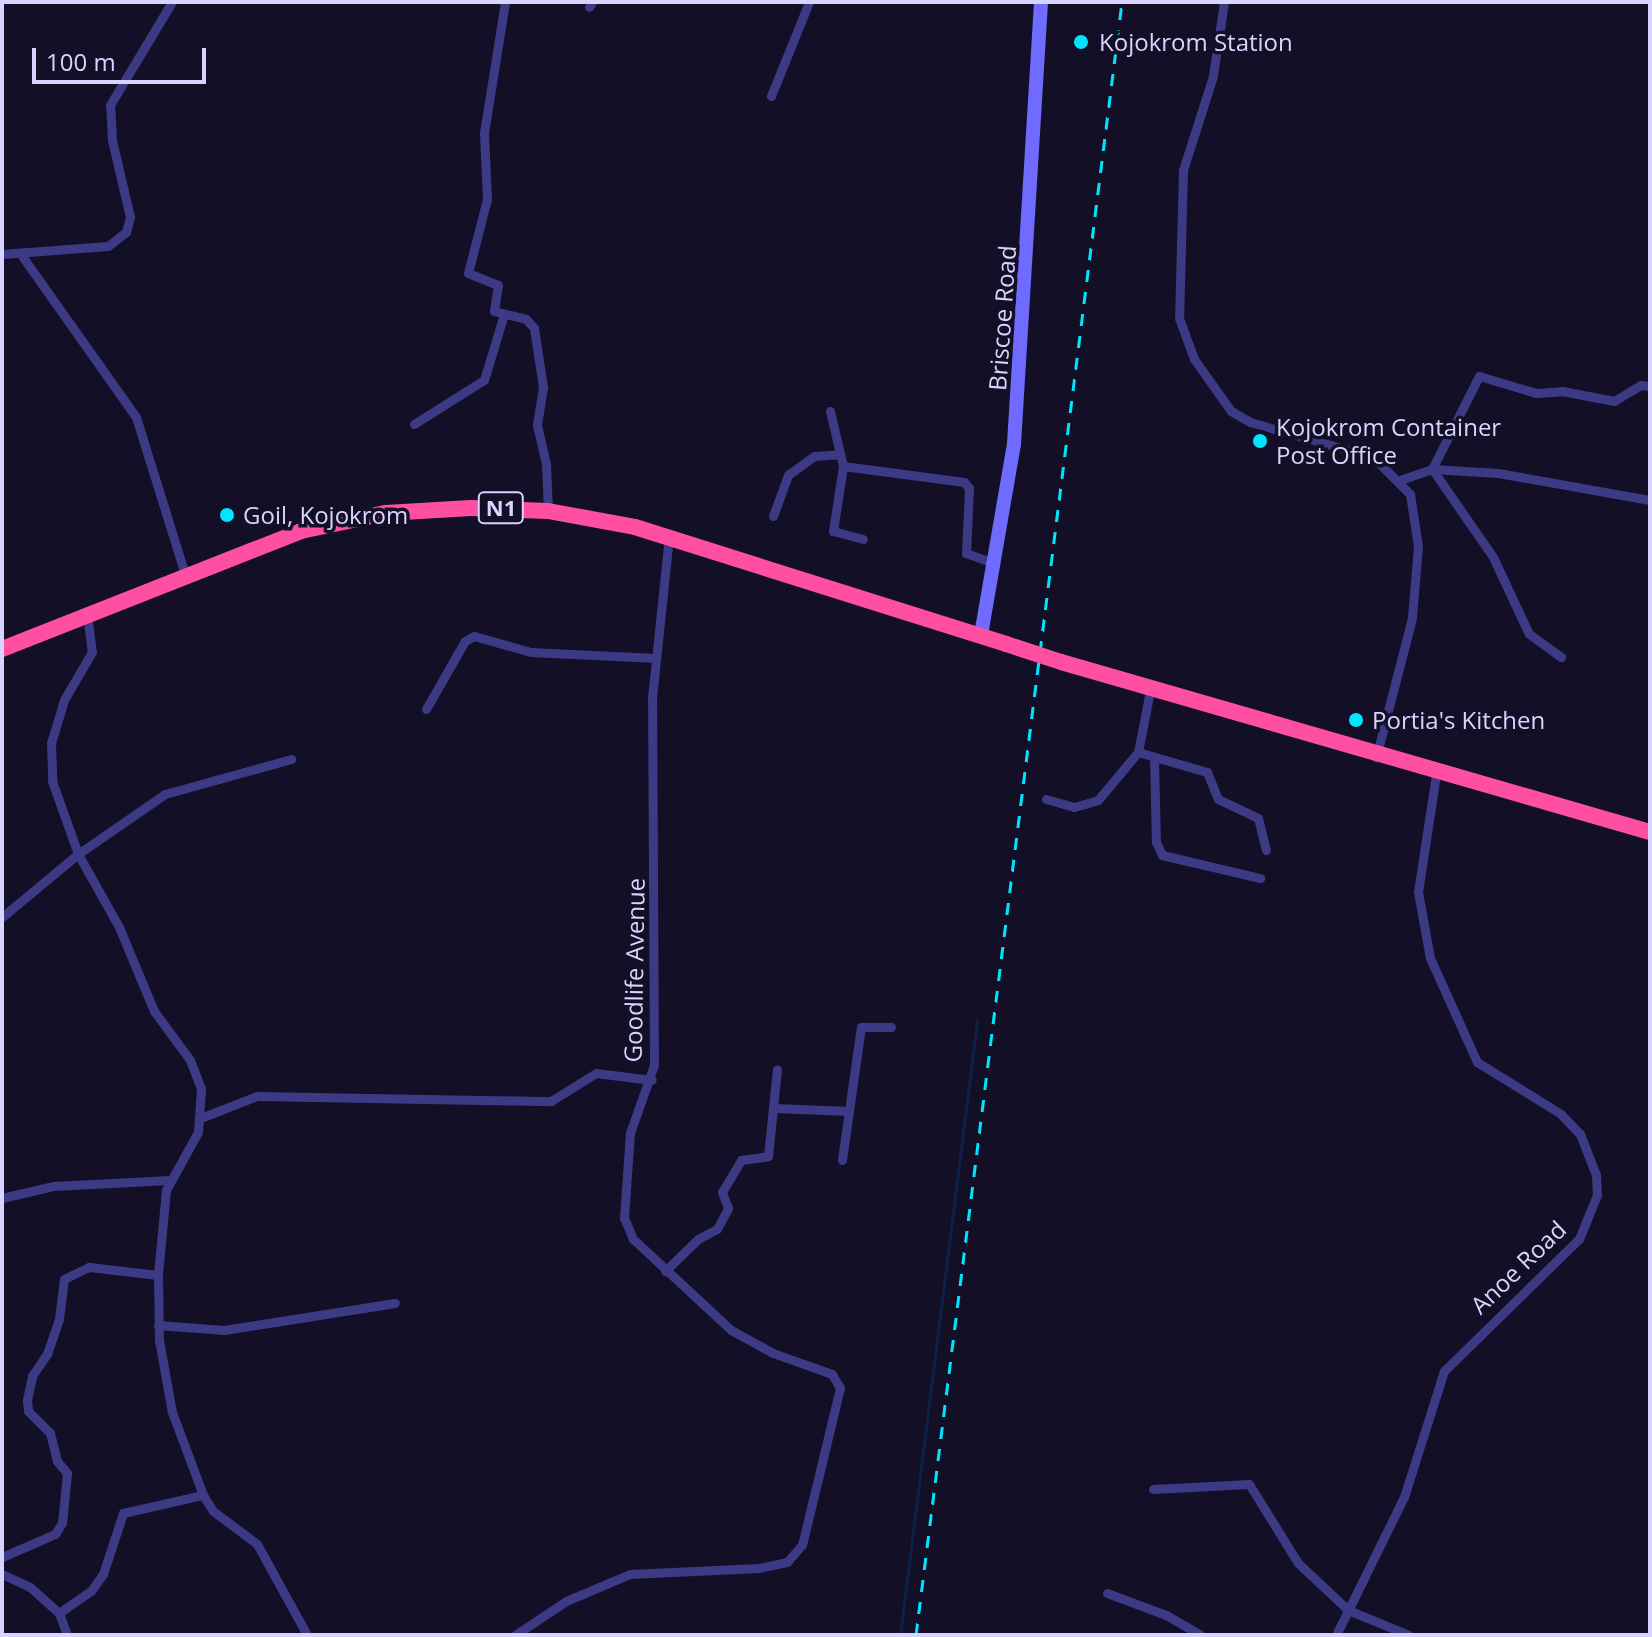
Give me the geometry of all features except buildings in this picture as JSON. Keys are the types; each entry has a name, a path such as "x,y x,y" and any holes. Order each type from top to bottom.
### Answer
{"highway":[{"name":"N1","path":"2,649 185,574 301,531 352,518 471,508 548,511 669,537 1150,691 1650,832"}],"street":[{"path":"2,254 22,256 108,246 126,232 130,217 110,105 172,2"},
{"path":"505,2 484,133 487,199 468,271 496,283 493,309 526,319 534,328 543,387 537,425 546,464 548,511"},
{"path":"771,96 809,2"},
{"name":"Briscoe Road","path":"981,635 1012,468 1022,364 1041,2"},
{"path":"1224,2 1213,76 1183,170 1177,301 1185,340 1216,396 1231,411 1250,422 1352,451 1400,480 1416,511 1416,586 1407,645 1376,757"},
{"path":"22,256 136,417 185,574"},
{"path":"414,424 484,380 504,314"},
{"path":"1432,469 1479,376 1536,393 1562,391 1614,401 1641,385 1650,386"},
{"path":"830,411 843,466 833,531 863,539"},
{"path":"773,516 783,483 795,468 814,456 840,454"},
{"path":"843,466 964,482 969,488 966,553 993,563"},
{"path":"1400,480 1432,469 1498,473 1650,500"},
{"path":"1432,469 1493,557 1529,634 1561,657"},
{"name":"Goodlife Avenue","path":"515,1635 566,1601 630,1574 759,1568 787,1562 802,1545 820,1483 839,1378 773,1353 731,1330 633,1239 624,1218 630,1133 652,1080 656,658 669,537"},
{"path":"87,613 92,652 64,700 50,757 52,781 78,854 119,927 154,1011 190,1060 201,1089 203,1117 170,1180 158,1275 158,1325 172,1412 203,1495 213,1511 257,1544 307,1635"},
{"path":"426,709 465,641 474,636 531,652 656,658"},
{"path":"1046,799 1074,807 1091,805 1138,752 1150,691"},
{"path":"1138,752 1207,772 1218,799 1258,818 1266,850"},
{"path":"1154,757 1156,842 1162,855 1260,878"},
{"path":"2,917 78,854 165,794 291,759"},
{"name":"Anoe Road","path":"1336,1635 1404,1497 1444,1371 1579,1239 1597,1195 1596,1175 1580,1134 1561,1114 1477,1062 1430,958 1418,892 1436,774"},
{"path":"842,1160 861,1027 891,1027"},
{"path":"665,1271 698,1239 717,1229 728,1208 722,1192 741,1160 768,1156 777,1069"},
{"path":"203,1117 257,1096 551,1101 596,1073 652,1080"},
{"path":"774,1108 849,1111"},
{"path":"2,1198 53,1186 170,1180"},
{"path":"2,1557 55,1534 62,1523 67,1473 57,1461 50,1433 28,1411 27,1400 32,1376 47,1354 59,1319 64,1279 89,1267 158,1275"},
{"path":"158,1325 224,1330 395,1303"},
{"path":"1153,1489 1249,1484 1298,1563 1348,1610 1409,1635"},
{"path":"59,1613 91,1591 103,1574 123,1513 203,1495"},
{"path":"2,1574 30,1587 59,1613 67,1635"},
{"path":"1107,1593 1166,1615 1200,1635"}],"waterway":[{"path":"900,1635 977,1021"}],"railway":[{"path":"916,1635 1122,2"}],"place":[{"name":"Kojokrom Station","path":"1081,42"},
{"name":"Kojokrom Container Post Office","path":"1260,441"},
{"name":"Goil, Kojokrom","path":"227,515"},
{"name":"Portia's Kitchen","path":"1356,720"}]}
